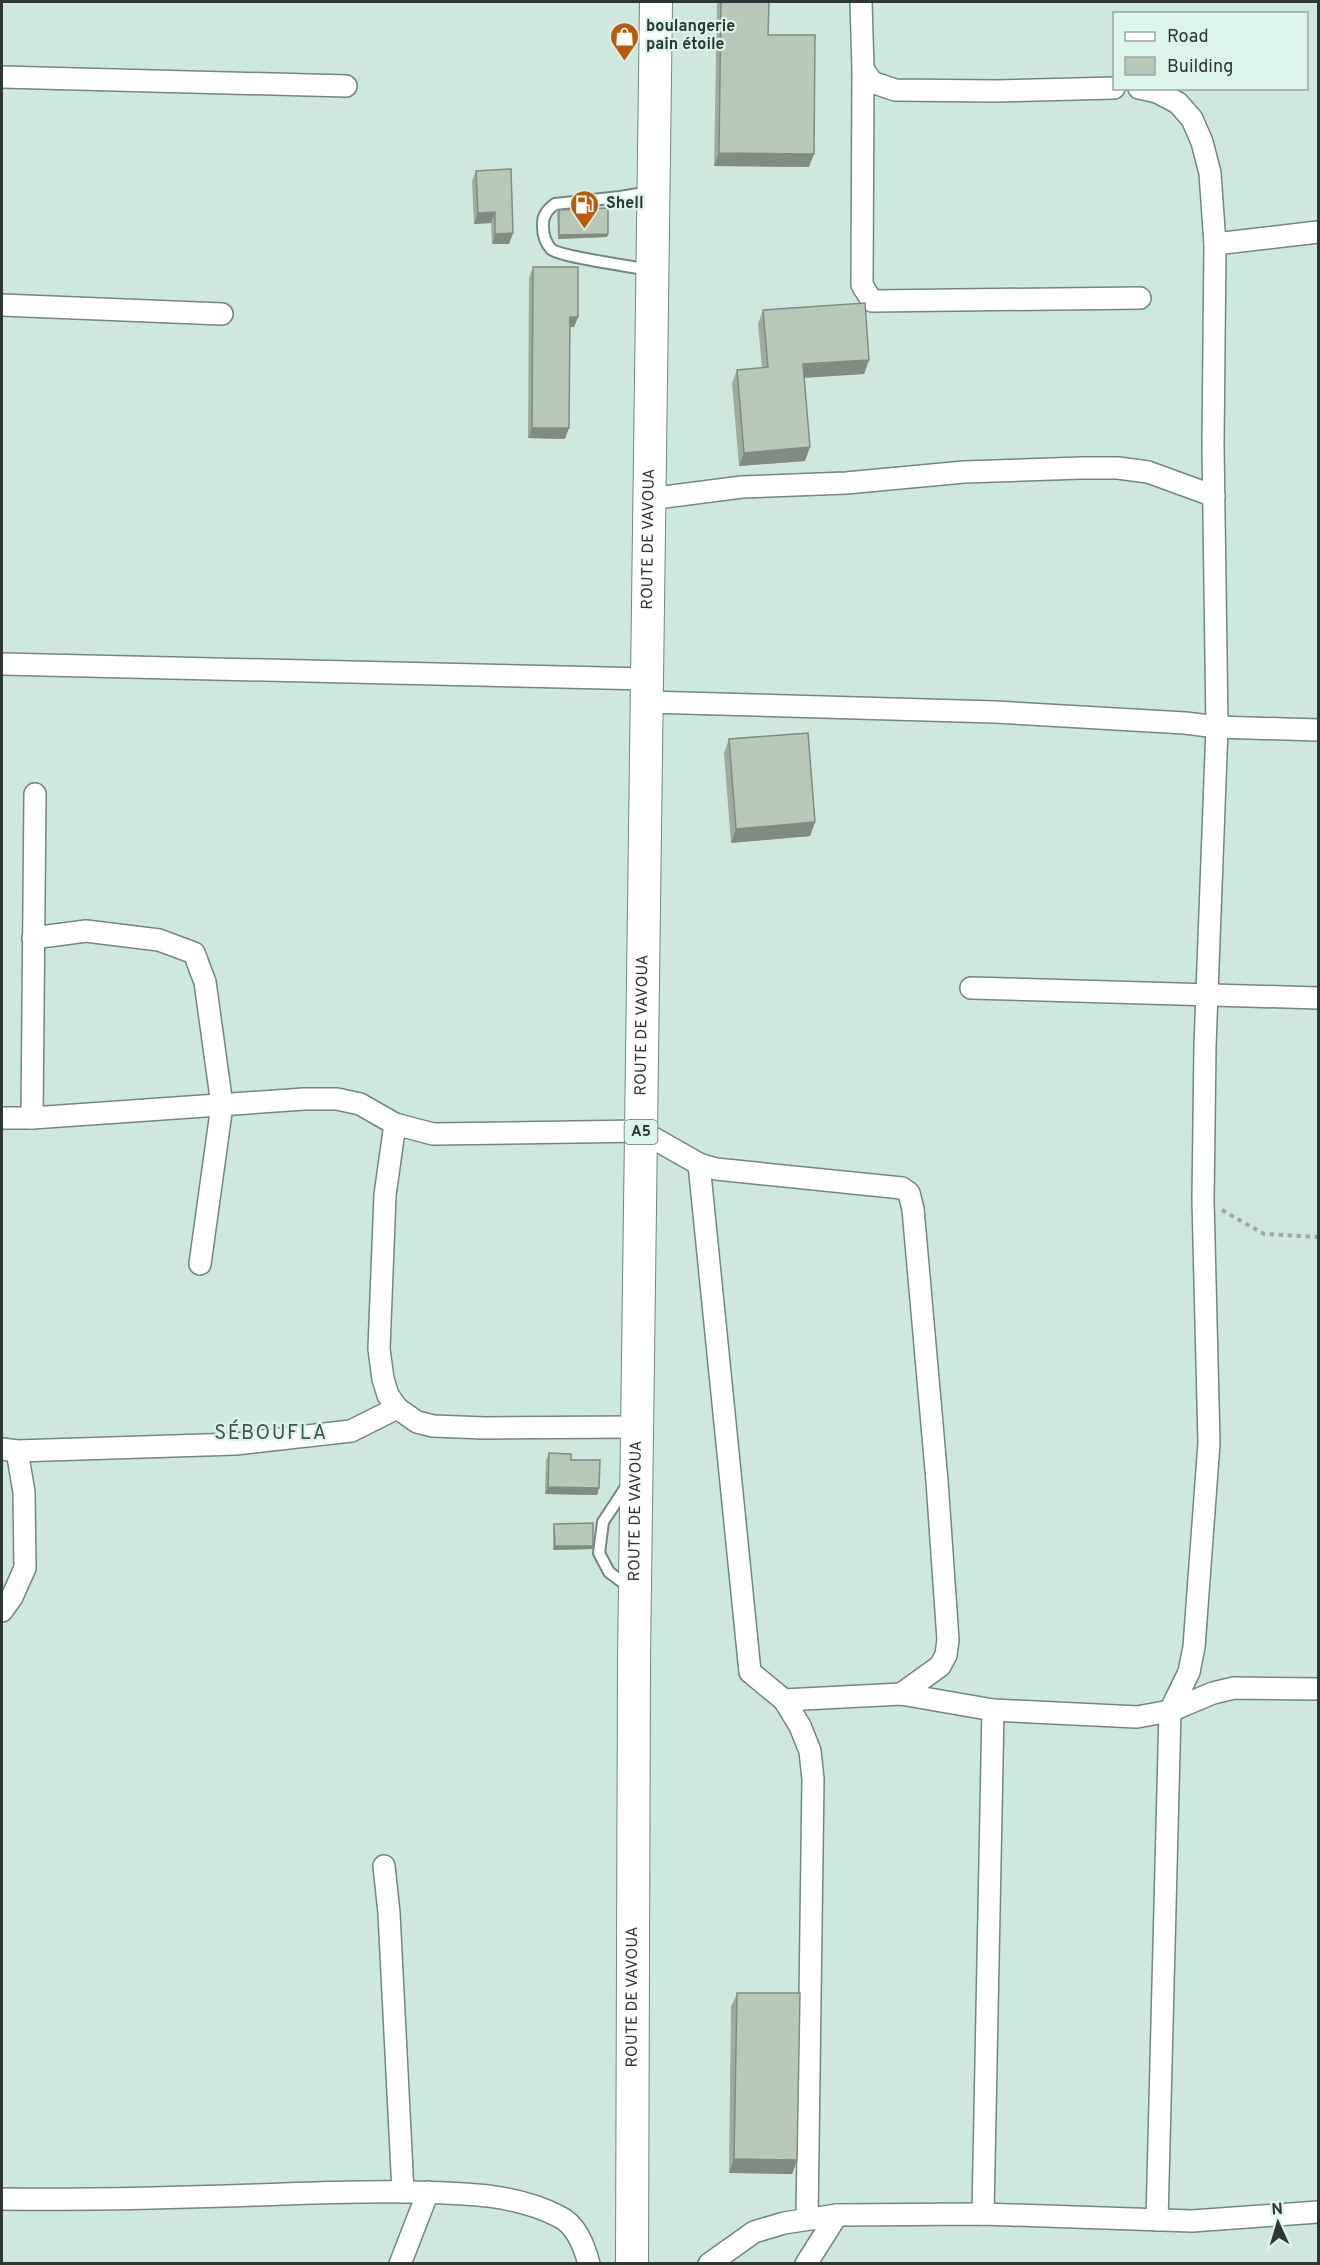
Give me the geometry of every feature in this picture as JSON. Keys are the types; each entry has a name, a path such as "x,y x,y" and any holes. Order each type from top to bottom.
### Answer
{"main road":[{"name":"ROUTE DE VAVOUA","path":"632,2264 636,1592 656,2"}],"street":[{"path":"861,2 862,285 872,301 1140,298"},
{"path":"863,69 872,82 895,90 995,91 1113,88"},
{"path":"2,77 346,86"},
{"path":"1148,90 1157,92 1178,104 1192,119 1202,142 1210,173 1215,244 1214,496 1217,727 1207,996 1203,1200 1209,1443 1194,1647 1189,1672 1170,1711 1157,2220"},
{"path":"1215,244 1318,232"},
{"path":"2,305 222,314"},
{"path":"649,499 742,487 846,483 964,472 1081,468 1118,468 1148,472 1214,496"},
{"path":"2,664 647,691 1185,723 1217,727 1318,730"},
{"path":"32,1118 34,794"},
{"path":"33,938 86,931 159,940 194,953 205,982 222,1105 200,1264"},
{"path":"971,988 1318,998"},
{"path":"2,1118 32,1118 304,1099 337,1099 360,1104 395,1124 433,1134 641,1131 699,1164 716,1169 902,1188 909,1193 913,1209 938,1482 948,1640 946,1655 940,1666 901,1694"},
{"path":"395,1124 386,1195 379,1349 383,1379 388,1395 398,1408 417,1422 433,1426 485,1428 638,1426"},
{"path":"699,1164 750,1672 784,1700 800,1726 810,1751 813,1779 807,2219"},
{"path":"2,1611 12,1597 25,1568 24,1492 9,1450 259,1441 351,1431 398,1408"},
{"path":"784,1700 901,1694 993,1710 1137,1717 1170,1711 1213,1693 1234,1688 1318,1689"},
{"path":"983,2214 993,1710"},
{"path":"384,1866 389,1913 403,2192"},
{"path":"2,2199 96,2200 364,2191 477,2194 524,2203 560,2216 575,2230 584,2247 589,2264"},
{"path":"400,2264 428,2192"},
{"path":"709,2264 754,2232 784,2223 837,2215 983,2214 1192,2221 1318,2212"},
{"path":"806,2264 837,2215"}],"lane":[{"path":"652,271 553,251 544,238 542,223 547,210 555,204 653,191"}],"path":[{"path":"1203,1200 1264,1234 1318,1237"}],"building":[{"path":"721,2 769,2 768,35 815,35 814,154 719,153"},
{"path":"511,169 513,233 495,234 495,212 478,213 476,171"},
{"path":"608,208 608,234 559,235 559,210"},
{"path":"533,267 578,267 578,317 570,317 569,428 532,428"},
{"path":"865,303 869,360 803,364 810,447 744,453 737,370 768,367 763,310"},
{"path":"808,733 815,822 736,829 729,739"},
{"path":"549,1453 571,1454 571,1460 600,1460 599,1488 548,1487"},
{"path":"593,1523 593,1546 555,1546 554,1524"},
{"path":"737,1993 800,1993 797,2160 734,2159"}],"place":[{"name":"boulangerie pain étoile","path":"625,62"},
{"name":"Shell","path":"585,230"}],"district":[{"name":"SÉBOUFLA","path":"271,1434"}]}
